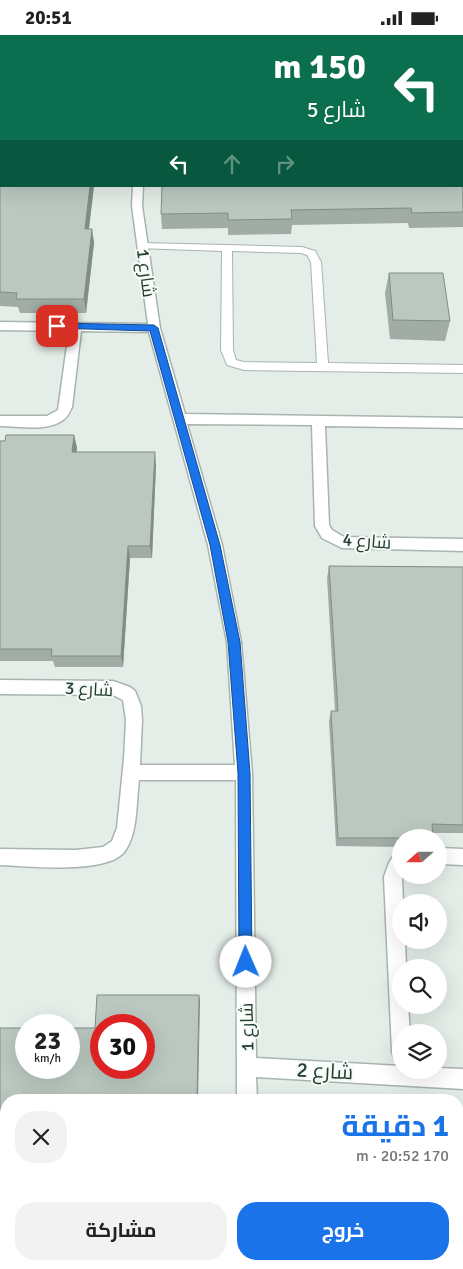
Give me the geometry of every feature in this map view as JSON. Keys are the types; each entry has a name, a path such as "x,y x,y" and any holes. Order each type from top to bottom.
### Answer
{"street":[{"name":"شارع 1","path":"138,187 137,206 154,328 215,545 234,642 244,773 247,1094"},
{"path":"0,326 154,328"},
{"path":"0,421 47,421 62,414 66,407 76,326"},
{"path":"180,419 463,423"},
{"name":"شارع 4","path":"318,421 322,526 327,534 342,542 463,545"},
{"name":"شارع 3","path":"0,687 113,688 129,696 135,714 125,828 122,841 114,850 95,858 0,857"},
{"path":"131,772 244,773"},
{"path":"448,856 463,857"},
{"path":"393,884 400,1024"},
{"name":"شارع 2","path":"248,1067 392,1073"},
{"name":"شارع 2","path":"447,1077 463,1079"}],"lane":[{"path":"142,246 302,250 311,253 316,262 323,367"},
{"path":"227,248 227,350 231,362 244,366 463,369"}],"building":[{"path":"0,187 90,187 85,229 92,229 84,299 16,299 17,293 0,292"},
{"path":"162,187 463,187 463,212 412,213 411,208 291,210 292,219 228,220 228,213 161,214"},
{"path":"389,273 443,273 450,321 393,320"},
{"path":"6,435 74,435 72,452 155,452 150,546 128,546 121,656 51,656 52,649 0,649 0,441 5,441"},
{"path":"329,566 463,567 463,825 432,824 432,829 392,829 392,838 338,838 331,711 338,711"},
{"path":"97,995 199,995 197,1094 0,1094 0,1028 15,1028 15,1079 80,1079 80,1028 90,1028 90,1079 155,1079 155,1014 96,1014"}],"route":[{"path":"57,326 154,328 215,545 234,642 244,773 246,962"}]}
